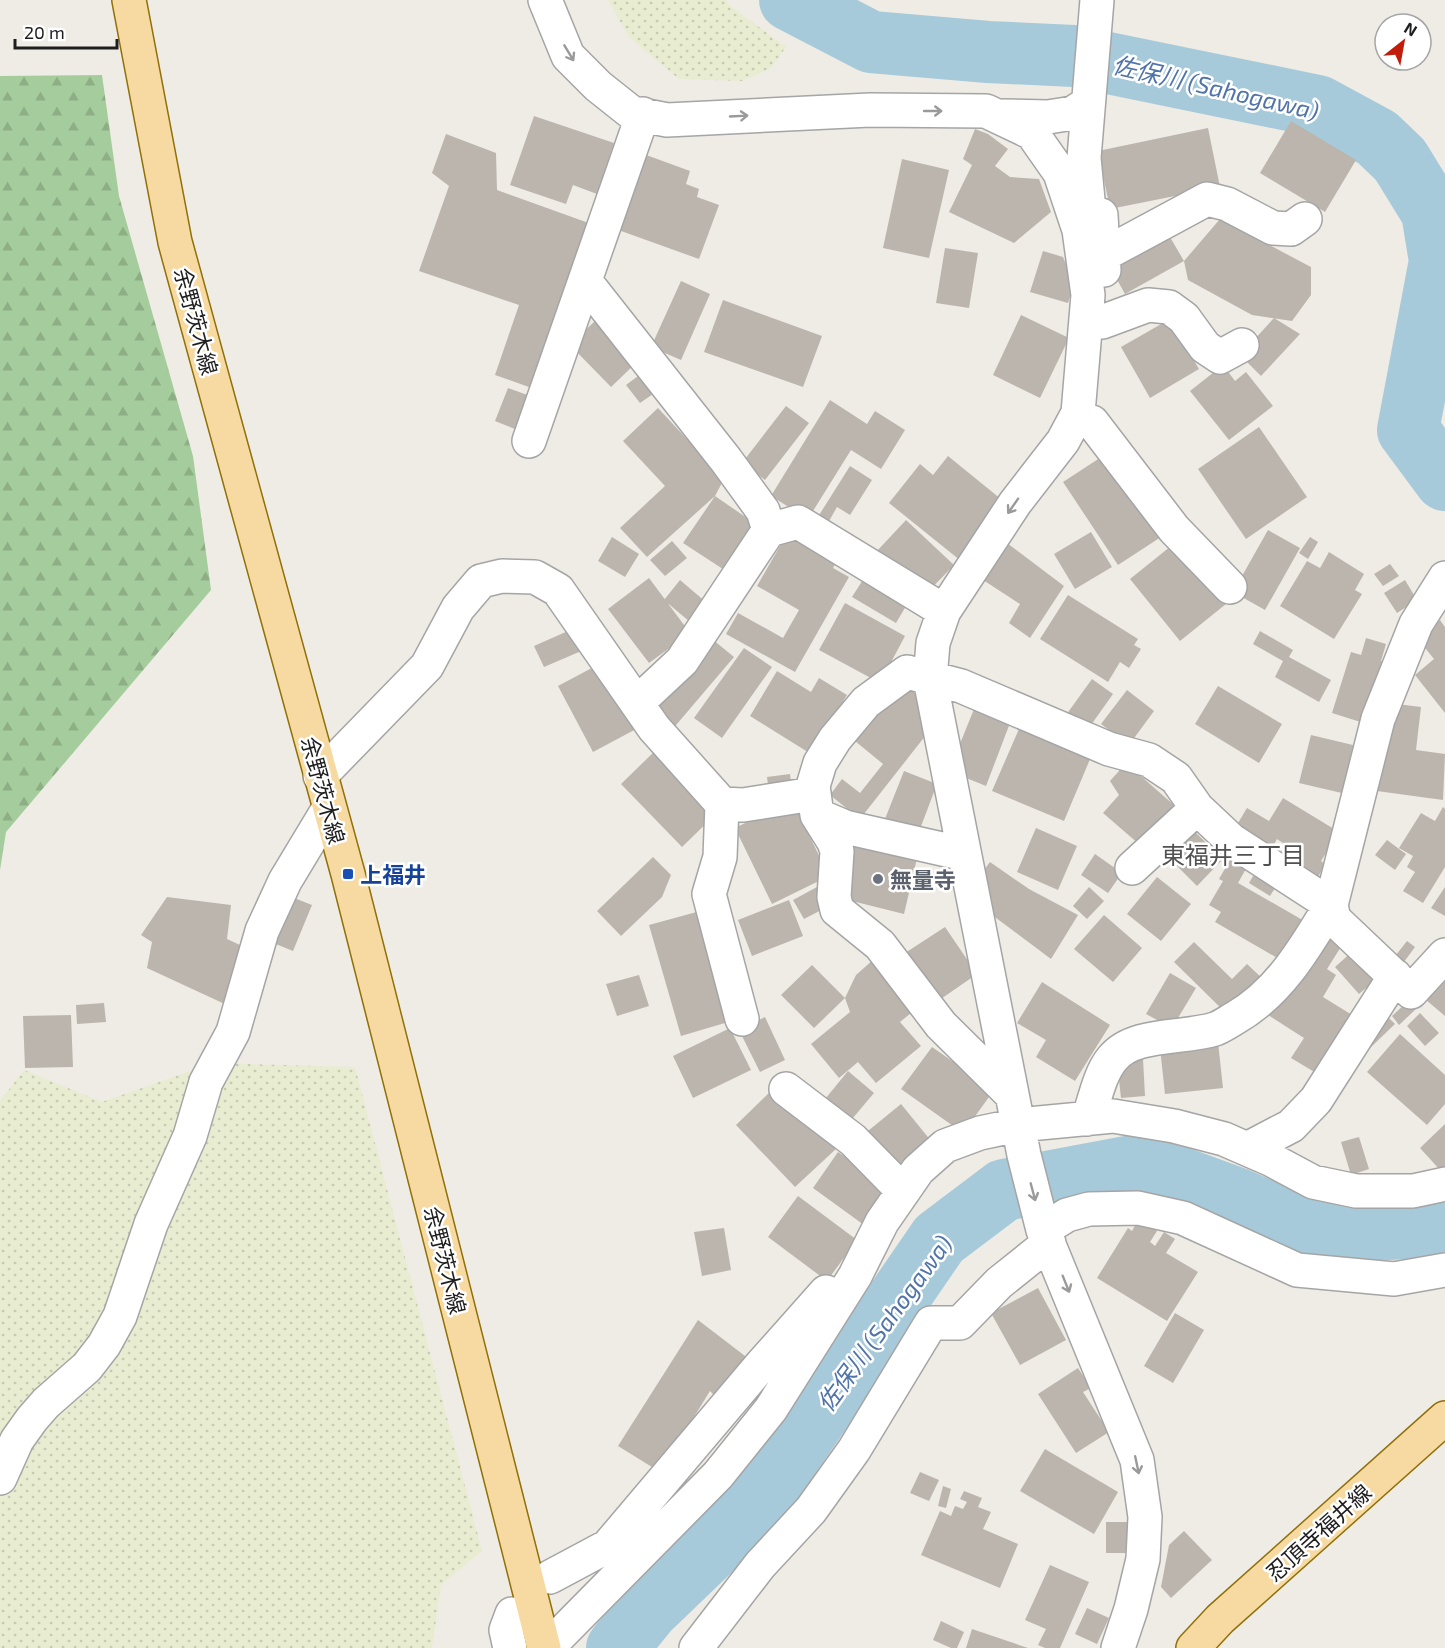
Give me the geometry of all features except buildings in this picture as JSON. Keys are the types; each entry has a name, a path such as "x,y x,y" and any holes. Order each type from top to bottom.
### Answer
{"main road":[{"name":"余野茨木線","path":"129,0 175,242 329,808 545,1647"},
{"name":"忍頂寺福井線","path":"1193,1648 1220,1619 1445,1418"}],"street":[{"path":"545,0 568,57 598,86 632,112 667,120 870,110 986,111 1032,133 1089,217 1103,255 1106,290 1089,439 1079,454 1067,465 1035,477"},
{"path":"1097,0 1084,158 1089,217 1088,295 1078,413 1063,441 1015,503 944,611 933,643 930,679 1018,1125 1046,1236 1137,1460 1145,1517 1143,1559 1131,1609 1118,1648"},
{"path":"997,116 1056,116 1072,113 1089,90"},
{"path":"529,441 643,114"},
{"path":"1103,255 1207,199 1227,204 1273,228 1291,229 1305,219"},
{"path":"585,281 726,460 763,511 769,530"},
{"path":"1102,322 1148,305 1169,307 1184,318 1204,347 1220,357 1242,345"},
{"path":"1092,422 1174,529 1230,587"},
{"path":"637,703 682,661 769,530 798,522 944,611"},
{"path":"320,776 427,666 458,608 481,581 502,576 536,577 558,590 654,728 722,804 720,857 709,894 742,1019"},
{"path":"1088,1119 1111,1060 1123,1047 1215,1029 1238,1017 1278,985 1296,962 1331,905 1378,719 1416,624 1443,586"},
{"path":"1018,1125 880,945 837,910 834,897 837,851 815,805 813,786 820,763 835,740 866,702 907,672 961,686 1108,749 1149,760 1176,778 1197,808 1231,840 1331,905 1334,919 1411,992 1445,955"},
{"path":"722,804 815,805 845,827 964,854"},
{"path":"0,1478 18,1440 32,1419 46,1403 87,1367 104,1345 120,1316 151,1224 190,1136 206,1082 233,1032 262,931 285,881 329,808"},
{"path":"1132,868 1197,808"},
{"path":"1246,1149 1291,1126 1316,1100 1395,976"},
{"path":"786,1089 853,1140 903,1191"},
{"path":"550,1577 608,1546 817,1302 882,1222 918,1170 945,1146 980,1132 1018,1125 1113,1116 1174,1126 1224,1139 1313,1182 1356,1191 1413,1191 1445,1184"},
{"path":"696,1648 760,1565 811,1510 854,1450 931,1323 960,1323 1067,1215 1089,1209 1138,1208 1183,1218 1297,1270 1394,1279 1445,1270"},
{"path":"545,1647 718,1475 771,1409 855,1276 882,1222"},
{"path":"510,1648 506,1630 512,1614"}],"green space":[{"path":"608,0 726,0 729,5 786,47 771,68 742,81 679,79 629,37"},
{"path":"102,75 119,196 193,456 211,590 6,832 0,870 0,76"},
{"path":"213,1063 355,1067 482,1551 441,1585 432,1648 0,1648 0,1101 24,1070 102,1102"}],"waterway":[{"name":"佐保川 (Sahogawa)","path":"790,0 871,42 988,52 1074,56 1318,106 1377,138 1400,160 1432,212 1440,261 1408,430 1445,480"},
{"name":"佐保川 (Sahogawa)","path":"617,1648 648,1610 754,1508 939,1239 1004,1190 1143,1164 1236,1198 1315,1233 1445,1226"}],"place":[{"name":"上福井","path":"348,874"},
{"name":"無量寺","path":"878,879"}],"district":[{"name":"東福井三丁目","path":"1233,854"}]}
